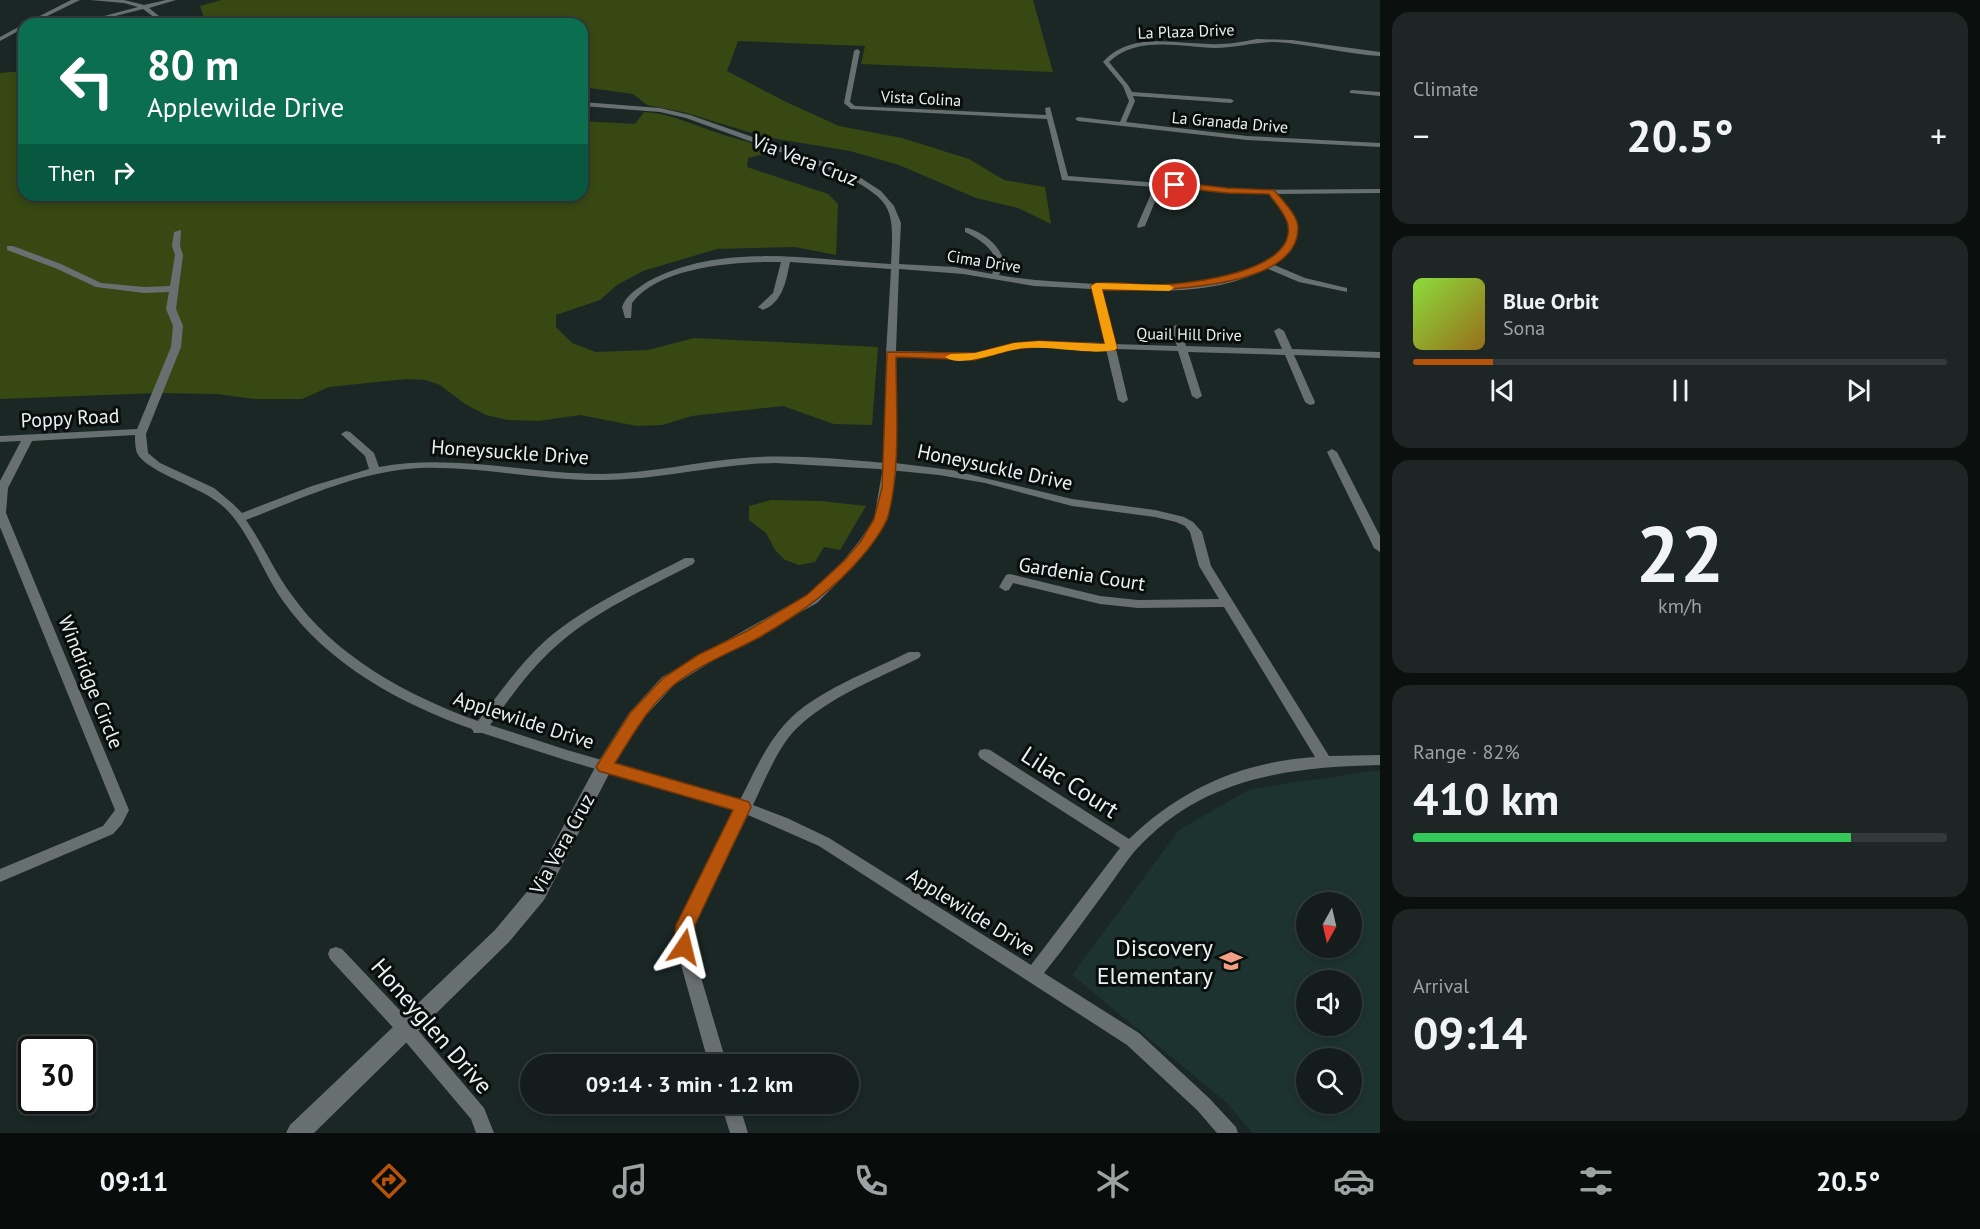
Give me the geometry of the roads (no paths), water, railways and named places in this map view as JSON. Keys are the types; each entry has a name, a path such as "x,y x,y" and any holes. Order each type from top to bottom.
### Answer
{"street":[{"path":"39,18 72,0 77,0"},
{"path":"93,0 124,1 146,7 159,18"},
{"path":"102,18 173,0"},
{"path":"0,39 18,29"},
{"name":"La Plaza Drive","path":"1130,94 1106,62 1109,57 1129,47 1142,44 1216,46 1269,40 1380,54"},
{"name":"Vista Colina","path":"857,51 847,103 853,108 1049,117"},
{"path":"1352,92 1380,94"},
{"path":"1122,124 1131,107 1130,94 1232,101"},
{"name":"Via Vera Cruz","path":"298,1133 502,936 537,894 604,767 635,717 668,681 812,599 848,564 866,543 881,519 890,467 891,354 897,223 895,212 884,198 847,173 688,116 660,110 588,104"},
{"path":"1048,108 1065,178 1227,191 1380,192"},
{"name":"La Granada Drive","path":"1078,119 1247,138 1380,146"},
{"path":"1141,226 1160,184"},
{"name":"Cima Drive","path":"628,316 627,302 634,294 653,282 675,273 732,261 786,260 956,270 1032,283 1142,288 1198,285 1248,273 1266,265 1284,252 1291,241 1294,228 1291,219 1271,192"},
{"path":"968,230 988,241 994,248 1000,260 998,273 994,277"},
{"path":"141,432 176,347 178,326 171,309 179,255 176,246 178,232"},
{"path":"10,248 30,258 58,266 99,285 144,290 174,289"},
{"path":"763,308 771,303 780,292 786,260"},
{"path":"1266,265 1302,280 1344,290"},
{"path":"1096,286 1123,400"},
{"path":"1176,328 1197,396"},
{"path":"1279,331 1310,402"},
{"name":"Quail Hill Drive","path":"891,354 975,357 1014,346 1039,344 1380,355"},
{"name":"Poppy Road","path":"0,439 141,432"},
{"name":"Applewilde Drive","path":"141,432 143,454 154,464 195,482 218,496 240,518 286,597 322,637 372,677 435,710 479,729 743,807 824,842 1133,1039 1203,1104 1228,1133"},
{"path":"346,434 370,455 375,471"},
{"name":"Windridge Circle","path":"0,876 108,830 122,810 0,513 2,488 28,438"},
{"path":"1332,452 1375,526 1380,548"},
{"name":"Honeysuckle Drive","path":"240,518 333,483 375,471 432,464 481,466 578,477 603,477 648,475 725,463 763,460 951,473 1089,506 1171,517 1189,524 1196,531 1205,566 1324,760"},
{"path":"479,729 548,646 566,630 600,608 689,561"},
{"name":"Gardenia Court","path":"1005,587 1010,578 1100,600 1138,604 1228,603"},
{"path":"715,1054 684,947 685,925 743,807 766,763 790,727 823,700 914,655"},
{"name":"Lilac Court","path":"986,754 1131,847"},
{"path":"1034,975 1131,847 1169,812 1211,788 1239,777 1290,764 1324,760 1380,760"},
{"name":"Honeyglen Drive","path":"336,954 405,1029 478,1114 485,1133"},
{"path":"733,1114 739,1133"}],"place":[{"name":"Discovery Elementary","path":"1231,961"}]}
